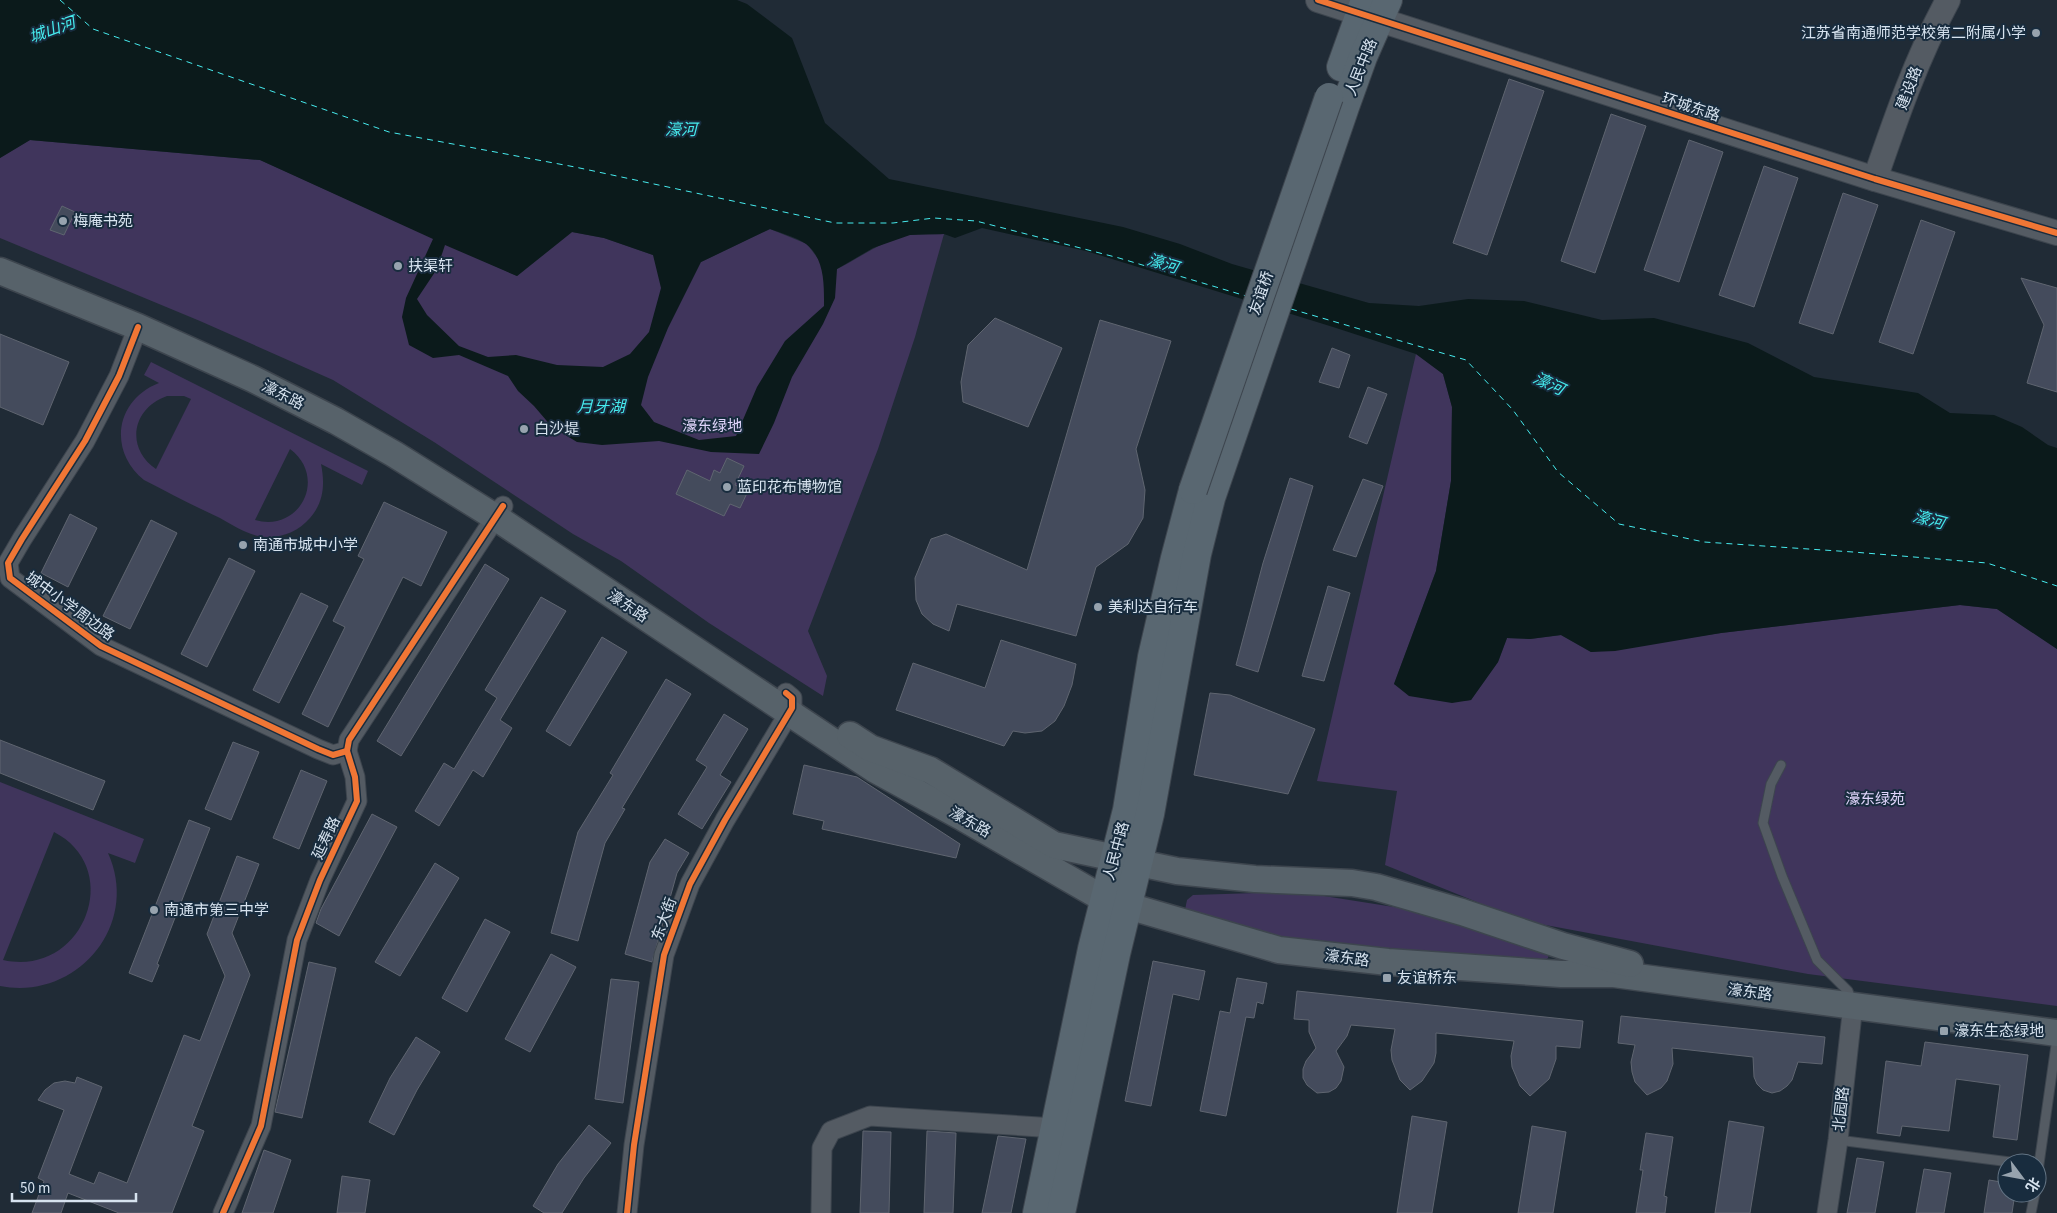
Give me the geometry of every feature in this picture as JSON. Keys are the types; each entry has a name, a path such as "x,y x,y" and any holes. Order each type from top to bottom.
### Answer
{"main road":[{"name":"人民中路","path":"1337,102 1373,8"},
{"name":"友谊桥","path":"1202,494 1337,102"},
{"name":"濠东路","path":"0,256 116,303 298,386 408,446 499,512 787,703 874,769 1116,903 1278,950 1388,962 1561,974 1614,974 2057,1019"},
{"name":"濠东路","path":"0,271 138,327 253,379 336,421 499,512"},
{"name":"人民中路","path":"1038,1213 1055,1128 1127,861 1127,810 1152,657 1202,494"},
{"name":"濠东路","path":"787,703 870,748 930,770 1054,845 1177,871 1255,879 1352,883 1376,887 1621,963 2057,1032"},
{"name":"人民中路","path":"1061,1213 1116,903"}],"street":[{"name":"环城东路","path":"1318,0 1373,8 1875,179 2057,233"},
{"name":"建设路","path":"1875,179 1932,29 1948,0"},
{"name":"城中小学周边路","path":"138,327 119,376 85,441 8,563 10,578 101,646 318,749 333,755 347,751"},
{"path":"347,751 349,740 499,512"},
{"name":"东大街","path":"626,1213 634,1146 664,955 690,884 787,703"},
{"name":"延寿路","path":"223,1213 262,1126 297,940 320,880 357,801 355,777 347,751"},
{"name":"北园路","path":"1827,1213 1838,1140 1850,998"},
{"path":"821,1213 822,1148 831,1131 870,1116 1055,1128"}],"lane":[{"path":"1781,765 1771,784 1763,824 1782,876 1818,960 1850,998"},
{"path":"2040,1153 2057,1038"},
{"path":"1838,1140 1997,1160"}],"green space":[{"name":"濠东绿地","path":"30,140 260,160 517,276 572,232 604,238 653,255 701,262 770,229 807,244 819,260 837,269 880,245 898,238 912,234 944,234 915,337 878,449 808,631 827,676 823,696 709,623 621,561 573,534 434,442 333,380 200,321 0,238 0,158"},
{"name":"濠东绿苑","path":"1416,354 1443,374 1452,407 1451,481 1436,571 1394,684 1440,700 1471,700 1498,662 1507,638 1530,639 1561,635 1591,652 1721,633 1960,605 1997,609 2057,649 2057,1006 1808,974 1524,921 1385,865 1397,791 1317,781"},
{"path":"151,362 368,471 362,485 321,464 323,486 321,499 315,512 305,523 293,531 279,536 265,537 248,533 144,480 133,468 125,455 121,441 125,414 133,401 144,391 159,383 144,375","holes":["167,396 184,396 191,399 156,469 146,460 140,450 137,440 137,429 140,419 146,410 155,402","290,449 301,461 307,474 304,500 296,511 285,518 271,522 255,520"]},
{"path":"0,782 144,839 135,863 108,853 116,880 116,907 108,931 95,952 76,970 54,982 28,988 0,986","holes":["54,832 76,849 88,870 91,894 85,917 73,937 55,953 31,961 3,960"]},
{"path":"1305,893 1451,916 1549,953 1548,958 1544,961 1292,942 1185,910 1187,900 1193,895"}],"water":[{"path":"0,0 737,0 747,4 792,38 825,123 889,179 1123,227 1180,244 1232,264 1369,303 1419,306 1468,299 1524,301 1602,320 1654,318 1748,343 1814,377 1918,393 1950,413 1994,415 2022,427 2048,445 2057,448 2057,649 1997,609 1960,605 1721,633 1615,651 1591,652 1561,635 1530,639 1507,638 1498,662 1471,700 1452,703 1409,696 1394,684 1436,571 1451,481 1452,407 1443,374 1416,354 1086,251 982,228 955,238 944,234 910,235 873,248 837,269 835,298 823,324 792,377 774,423 759,454 711,452 659,441 602,445 577,442 552,427 518,391 508,376 459,355 433,358 409,345 402,317 406,298 433,239 260,160 30,140 0,158","holes":["770,229 798,239 806,244 817,257 822,273 824,306 785,341 757,387 736,436 699,440 654,422 641,405 648,377 668,328 701,262","572,232 604,238 653,255 661,288 649,332 630,354 603,367 557,365 516,355 488,357 459,346 427,315 417,299 437,269 445,245 517,276"]}],"building":[{"path":"1509,79 1544,91 1487,255 1453,243"},
{"path":"1611,114 1646,126 1595,273 1561,261"},
{"path":"1689,140 1723,152 1679,282 1644,270"},
{"path":"1764,166 1798,178 1754,307 1719,295"},
{"path":"1843,193 1878,205 1833,334 1799,323"},
{"name":"梅庵书苑","path":"62,206 75,212 64,235 50,230"},
{"path":"1921,220 1955,232 1913,354 1879,342"},
{"path":"2021,278 2057,288 2057,392 2027,383 2044,325"},
{"path":"995,318 1062,348 1028,427 963,402 961,382 968,345"},
{"path":"1100,320 1171,341 1136,449 1145,490 1143,518 1128,544 1096,567 1076,636 957,604 949,631 933,624 922,614 916,600 915,578 931,539 946,534 1027,570"},
{"path":"0,334 69,362 43,425 0,407"},
{"path":"1332,348 1350,355 1339,388 1319,382"},
{"path":"1368,387 1387,394 1367,444 1349,437"},
{"name":"蓝印花布博物馆","path":"727,458 744,466 735,485 748,491 740,508 730,504 724,516 676,494 687,470 710,481 714,470 720,473"},
{"path":"1290,478 1313,486 1258,672 1236,665 1263,563"},
{"path":"1363,479 1383,486 1356,557 1333,550"},
{"path":"384,502 447,532 421,586 403,577 328,727 302,714 345,627 333,621 364,559 358,556"},
{"path":"70,514 97,528 68,587 41,573"},
{"path":"151,520 177,533 130,629 103,616"},
{"path":"229,558 255,571 207,667 181,654"},
{"path":"485,564 509,579 401,756 377,741"},
{"path":"1328,586 1350,593 1324,681 1302,676"},
{"path":"301,593 328,606 279,703 253,690"},
{"path":"541,597 566,611 500,720 512,728 483,777 473,770 439,826 415,811 444,763 454,769 497,698 485,690"},
{"path":"602,637 627,652 570,746 546,731"},
{"path":"1001,640 1076,664 1072,685 1064,706 1055,721 1042,731 1025,733 1013,731 1004,746 896,710 913,663 985,688"},
{"path":"666,679 691,694 622,808 625,809 605,843 578,941 551,933 578,832 613,775 610,773"},
{"path":"1210,693 1230,695 1315,729 1288,794 1194,775"},
{"path":"724,714 748,729 720,775 731,782 702,829 678,814 707,767 696,760"},
{"path":"0,740 105,781 93,810 0,773"},
{"path":"233,742 259,752 231,820 205,809"},
{"path":"804,765 857,777 960,844 956,858 822,829 824,821 793,814"},
{"path":"301,770 327,781 299,849 273,838"},
{"path":"372,814 397,827 339,936 316,923 321,909"},
{"path":"189,820 210,828 157,964 159,965 152,982 129,973"},
{"path":"665,839 689,853 677,873 652,962 625,954 650,862"},
{"path":"237,856 259,864 232,933 250,975 192,1126 204,1131 172,1213 119,1213 68,1193 61,1213 32,1213 44,1181 38,1178 64,1110 38,1100 45,1090 54,1083 65,1081 75,1083 77,1077 102,1087 69,1174 94,1184 99,1172 127,1183 184,1035 200,1041 225,976 207,934"},
{"path":"435,863 459,878 400,976 375,962"},
{"path":"485,919 510,932 467,1012 442,998"},
{"path":"551,954 576,967 530,1052 505,1039"},
{"path":"1153,961 1205,971 1199,1000 1173,994 1151,1106 1125,1101"},
{"path":"309,962 336,968 302,1118 275,1112"},
{"path":"1237,978 1267,983 1263,1004 1257,1002 1254,1018 1246,1017 1226,1116 1200,1111 1220,1011 1230,1013"},
{"path":"611,979 639,982 623,1103 595,1099"},
{"path":"1297,991 1583,1021 1580,1048 1556,1046 1556,1059 1549,1079 1530,1096 1520,1086 1512,1067 1511,1056 1514,1041 1436,1033 1434,1063 1422,1081 1410,1090 1400,1080 1392,1060 1391,1050 1395,1029 1351,1025 1347,1036 1336,1051 1344,1067 1341,1081 1336,1088 1329,1092 1317,1093 1307,1085 1303,1078 1303,1069 1306,1061 1316,1048 1309,1032 1309,1020 1294,1019"},
{"path":"1621,1016 1825,1037 1822,1064 1798,1062 1792,1080 1787,1086 1780,1091 1772,1093 1763,1090 1757,1084 1754,1077 1753,1057 1672,1048 1673,1064 1667,1081 1661,1088 1647,1095 1635,1082 1632,1072 1631,1062 1635,1045 1618,1043"},
{"path":"416,1037 440,1052 417,1090 394,1135 369,1122 390,1078"},
{"path":"1925,1042 2028,1055 2017,1140 1993,1137 2000,1085 1956,1079 1949,1131 1902,1126 1900,1136 1877,1133 1886,1061 1921,1066"},
{"path":"1412,1116 1447,1122 1432,1213 1397,1213"},
{"path":"1729,1121 1764,1127 1750,1213 1715,1213"},
{"path":"589,1125 611,1143 584,1178 562,1213 544,1213 533,1206 558,1164"},
{"path":"1532,1126 1566,1132 1553,1213 1518,1213"},
{"path":"863,1131 891,1132 889,1213 860,1213"},
{"path":"927,1131 956,1133 953,1213 924,1213"},
{"path":"1646,1133 1673,1137 1664,1196 1667,1197 1665,1213 1636,1213 1643,1170 1640,1170"},
{"path":"998,1136 1026,1139 1011,1213 982,1213"},
{"path":"264,1150 291,1160 273,1213 242,1213"},
{"path":"1857,1158 1884,1162 1875,1213 1847,1213"},
{"path":"1924,1169 1951,1173 1944,1213 1916,1213"},
{"path":"342,1176 370,1180 365,1213 337,1213"},
{"path":"1989,1180 1997,1181 1997,1203 2014,1203 2012,1213 1984,1213"}],"ferry route":[{"path":"60,0 93,29 389,132 575,167 835,223 893,223 934,218 976,221 1119,258 1246,296"},
{"path":"1291,309 1466,360 1513,410 1558,472 1619,524 1704,542 1987,563 2057,586"}],"cycle path":[{"path":"1318,0 1875,179 2057,233"},
{"path":"138,327 119,376 85,441 8,563 10,578 101,646 318,749 333,755 347,751"},
{"path":"223,1213 261,1126 297,940 320,880 357,801 355,777 347,751 349,740 503,506"},
{"path":"627,1213 634,1145 664,955 690,884 725,820 792,708 792,698 786,693"}],"place":[{"name":"江苏省南通师范学校第二附属小学","path":"2036,33"},
{"name":"梅庵书苑","path":"63,221"},
{"name":"扶渠轩","path":"398,266"},
{"name":"白沙堤","path":"524,429"},
{"name":"蓝印花布博物馆","path":"727,487"},
{"name":"南通市城中小学","path":"243,545"},
{"name":"美利达自行车","path":"1098,607"},
{"name":"南通市第三中学","path":"154,910"},
{"name":"友谊桥东","path":"1387,978"},
{"name":"濠东生态绿地","path":"1944,1031"}],"water label":[{"name":"城山河","path":"52,29"},
{"name":"濠河","path":"681,129"},
{"name":"濠河","path":"1163,263"},
{"name":"濠河","path":"1549,383"},
{"name":"月牙湖","path":"601,406"},
{"name":"濠河","path":"1929,519"}]}
